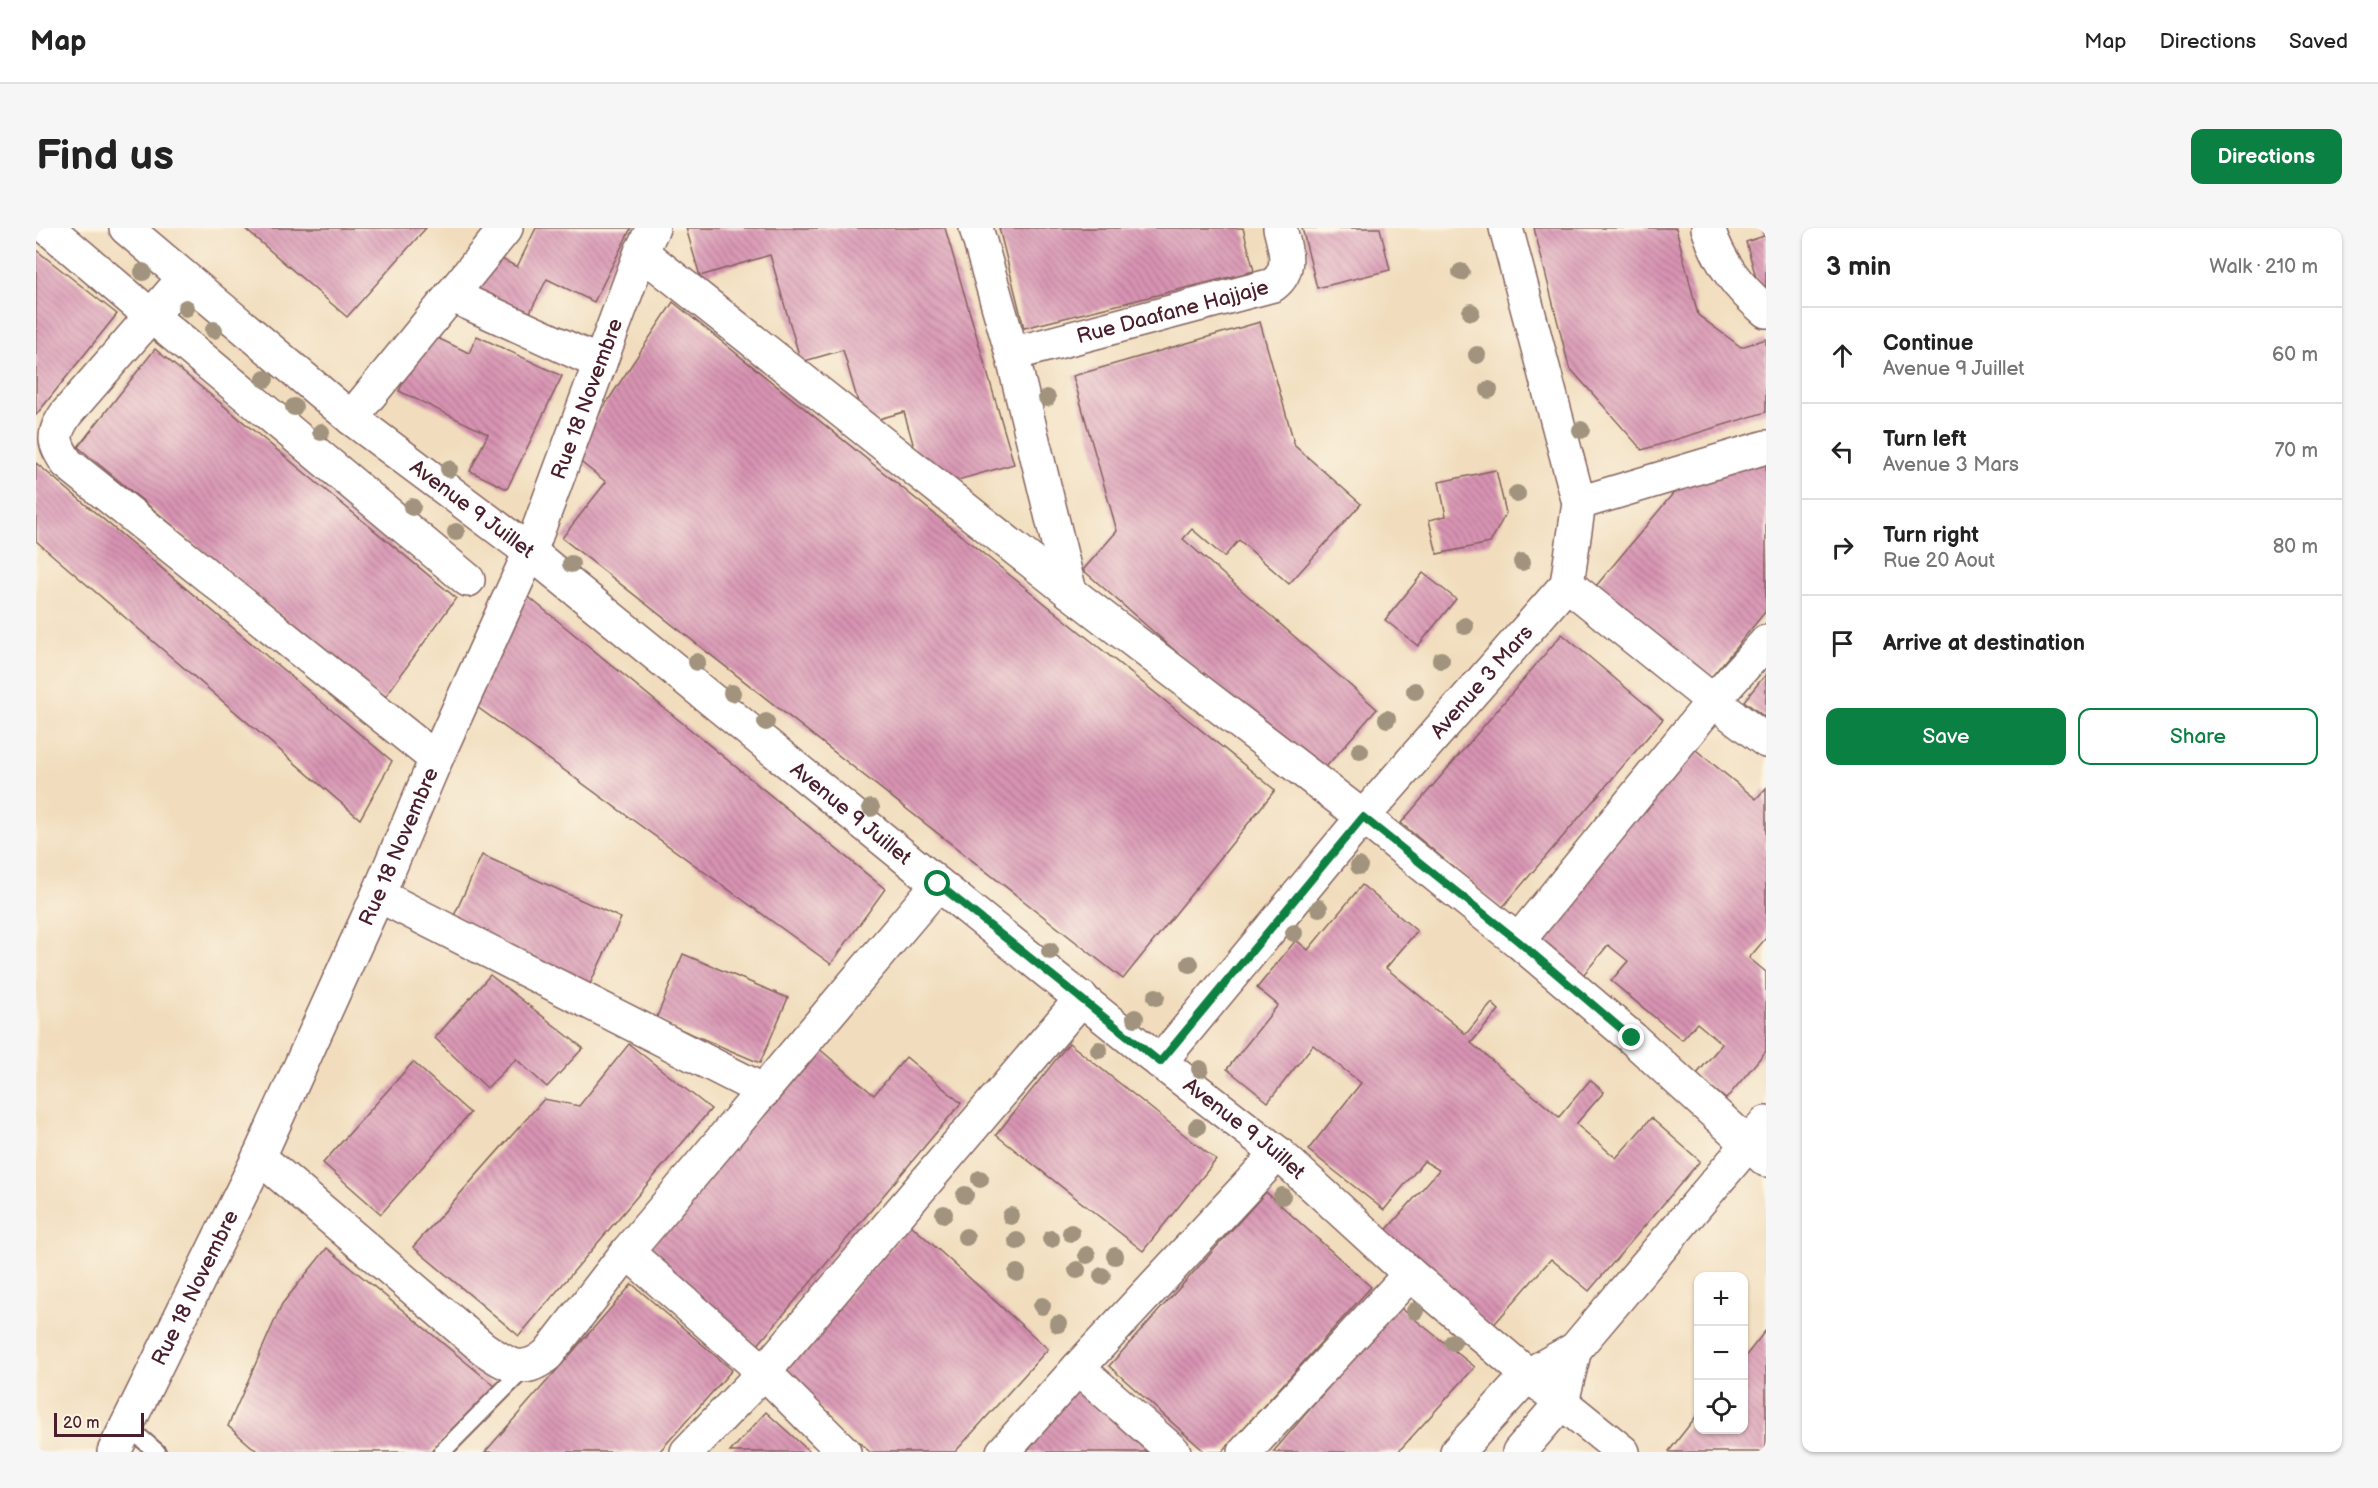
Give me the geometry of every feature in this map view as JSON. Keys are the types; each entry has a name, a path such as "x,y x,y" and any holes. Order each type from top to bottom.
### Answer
{"street":[{"path":"48,228 468,580"},
{"name":"Avenue 9 Juillet","path":"126,228 351,418 530,552 938,884 1160,1062 1278,1153 1410,1274 1528,1376 1623,1452"},
{"path":"351,418 506,228"},
{"path":"976,228 1012,354 1070,592"},
{"name":"Rue Daafane Hajjaje","path":"1012,354 1273,285 1279,281 1286,268 1287,256 1280,228"},
{"path":"1506,228 1579,503 1567,584 1766,741"},
{"path":"1708,228 1713,244 1739,287 1766,311"},
{"path":"647,240 1070,592 1363,817 1518,941 1760,1143 1575,1349 1528,1376 1457,1452"},
{"name":"Rue 18 Novembre","path":"121,1439 259,1157 530,552 647,240"},
{"path":"184,278 66,414 56,429 55,440 59,452 66,463 436,759"},
{"path":"451,295 600,363"},
{"path":"1579,503 1766,447"},
{"name":"Avenue 3 Mars","path":"1160,1062 1363,817 1567,584"},
{"path":"1518,941 1713,701 1766,642"},
{"path":"259,1157 483,1348 511,1365 526,1367 539,1362 548,1354 627,1252 938,884"},
{"path":"378,895 764,1091"},
{"path":"687,1452 764,1372 1082,998"},
{"path":"1003,1452 1278,1153"},
{"path":"627,1252 764,1372 844,1452"},
{"path":"1245,1452 1410,1274"},
{"path":"1519,1452 1562,1402 1575,1349"},
{"path":"1078,1368 1174,1452"}],"lane":[{"path":"442,1452 526,1367"},
{"path":"121,1439 157,1452"}],"building":[{"path":"244,228 426,228 347,317"},
{"path":"536,228 631,228 594,302 547,279 525,322 473,296 494,255 517,267"},
{"path":"686,228 945,228 1014,464 944,484 922,475 904,412 864,423 843,350 801,362 770,255 700,276"},
{"path":"999,228 1243,228 1254,271 1024,328"},
{"path":"1302,228 1380,228 1390,270 1317,288"},
{"path":"1534,228 1676,228 1698,315 1741,347 1766,339 1766,412 1642,450 1569,367"},
{"path":"1762,228 1766,228 1766,301 1763,302 1746,242 1764,236"},
{"path":"36,250 117,314 36,415"},
{"path":"673,302 1275,790 1123,979 562,538 606,482 572,455"},
{"path":"1260,322 1295,446 1361,504 1289,584 1239,540 1224,557 1192,529 1183,539 1377,709 1318,776 1083,570 1117,531 1073,376"},
{"path":"427,333 469,353 477,336 562,376 507,489 470,471 488,434 399,391"},
{"path":"155,349 456,598 383,700 78,447"},
{"path":"1766,460 1766,611 1709,680 1596,586 1681,484"},
{"path":"36,463 392,761 360,819 36,541"},
{"path":"1496,470 1506,513 1490,543 1437,554 1429,520 1446,516 1439,482"},
{"path":"1423,573 1456,599 1418,646 1385,620"},
{"path":"520,590 885,889 831,964 473,704"},
{"path":"1562,634 1663,719 1502,908 1401,823"},
{"path":"1766,674 1766,718 1744,701"},
{"path":"1691,746 1756,799 1766,788 1766,938 1749,958 1766,972 1766,1051 1726,1099 1696,1075 1722,1044 1697,1023 1682,1040 1611,981 1628,961 1608,945 1579,980 1529,939"},
{"path":"482,855 621,918 590,984 452,920"},
{"path":"1362,885 1417,931 1386,968 1466,1034 1492,1003 1499,1010 1471,1043 1559,1117 1590,1080 1604,1092 1576,1124 1616,1158 1651,1118 1700,1161 1589,1291 1551,1259 1491,1328 1382,1235 1439,1170 1424,1161 1384,1210 1308,1150 1361,1083 1313,1045 1268,1102 1227,1069 1278,1005 1257,988 1296,940 1308,950"},
{"path":"683,954 788,998 760,1063 656,1019"},
{"path":"490,975 583,1048 547,1087 516,1059 487,1088 435,1038"},
{"path":"1069,1043 1216,1160 1143,1251 996,1135"},
{"path":"629,1044 711,1109 519,1336 413,1247 544,1099 579,1106"},
{"path":"817,1047 874,1095 906,1057 961,1103 757,1346 645,1253"},
{"path":"413,1062 470,1113 381,1214 323,1163"},
{"path":"1266,1192 1371,1287 1222,1452 1205,1452 1109,1366"},
{"path":"911,1225 1048,1349 955,1452 870,1452 779,1371"},
{"path":"327,1248 496,1387 431,1452 258,1452 228,1426 282,1304"},
{"path":"632,1284 732,1370 659,1452 485,1452"},
{"path":"1398,1306 1475,1367 1398,1452 1273,1452"},
{"path":"1766,1330 1766,1452 1670,1452 1694,1419 1694,1434 1748,1434 1748,1353"},
{"path":"1080,1378 1161,1452 1011,1452"},
{"path":"766,1412 810,1452 730,1452"}],"route":[{"path":"938,884 1160,1062 1363,817 1518,941 1632,1038"}]}
